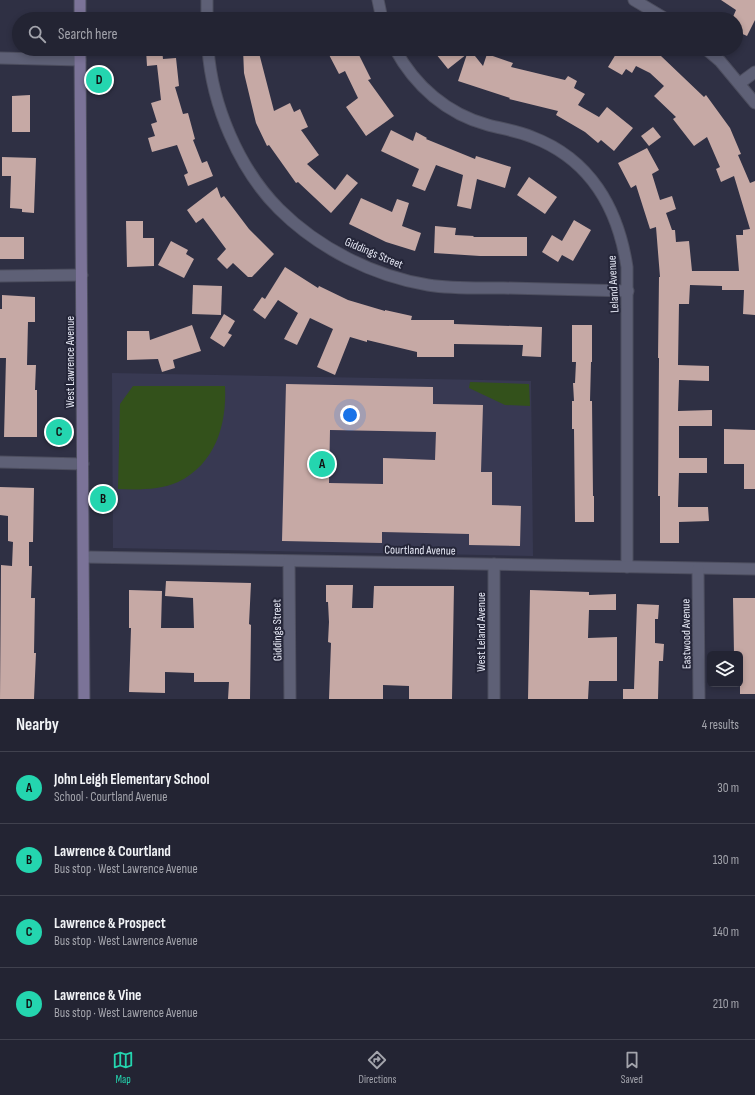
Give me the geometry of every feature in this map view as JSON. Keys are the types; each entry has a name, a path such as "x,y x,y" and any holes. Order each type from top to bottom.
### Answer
{"main road":[{"path":"80,0 80,12"},
{"name":"West Lawrence Avenue","path":"80,56 84,699"}],"street":[{"path":"207,0 207,12"},
{"path":"378,0 381,12"},
{"path":"634,0 654,12"},
{"path":"0,58 40,56"},
{"name":"Giddings Street","path":"209,56 212,78 224,120 238,152 252,176 278,209 310,235 346,258 405,280 447,287 628,291"},
{"name":"Leland Avenue","path":"399,56 419,84 431,96 456,113 488,125 519,132 562,153 585,171 613,212 619,229 626,261 628,291 627,567"},
{"path":"714,56 740,83 755,103"},
{"path":"740,83 755,72"},
{"path":"0,276 82,276"},
{"path":"0,462 83,464"},
{"name":"Courtland Avenue","path":"84,557 289,562 755,569"},
{"name":"Giddings Street","path":"289,562 290,699"},
{"name":"West Leland Avenue","path":"494,564 494,699"},
{"name":"Eastwood Avenue","path":"698,568 700,699"}],"shaded area":[{"path":"112,373 531,381 533,556 113,548"}],"green space":[{"path":"470,382 529,384 530,406 505,405 469,388"},
{"path":"133,386 225,386 224,415 221,429 210,454 191,474 171,485 156,488 118,489 120,404"}],"building":[{"path":"721,0 755,0 755,20 747,36 743,34 743,12 735,12 736,10"},
{"path":"146,56 163,56 163,59 176,58 179,86 175,87 183,114 188,113 195,139 193,140 202,163 207,161 213,176 188,186 184,175 188,173 177,145 152,152 148,138 155,136 151,124 157,122 151,103 161,100 157,65 147,66"},
{"path":"243,56 260,56 274,111 290,103 294,112 300,109 308,127 301,130 319,155 307,164 335,190 347,174 358,183 331,213 298,182 296,183 269,145 267,146 256,123 244,73"},
{"path":"330,56 360,56 371,79 368,80 394,116 366,136 346,107 358,98 345,71 339,74"},
{"path":"438,56 464,56 448,69"},
{"path":"466,56 475,56 483,66 486,56 493,56 513,63 511,67 565,80 568,76 577,81 574,88 585,94 578,105 599,117 607,107 633,128 614,151 601,140 598,143 585,132 556,115 558,111 509,99 510,98 458,81"},
{"path":"615,56 661,56 704,97 706,95 730,128 741,154 738,155 750,183 755,181 755,315 743,314 744,290 722,290 722,286 690,285 689,304 679,304 678,365 709,366 709,381 679,380 678,411 712,410 712,426 679,426 679,458 707,458 707,473 679,473 678,507 708,507 709,521 679,522 679,543 660,543 660,496 658,496 658,358 660,277 656,227 650,229 636,185 631,188 618,163 647,148 659,170 652,174 660,200 672,196 676,209 666,213 672,230 675,230 676,242 689,241 692,271 739,271 736,235 743,235 743,230 750,229 734,176 721,182 716,169 720,167 707,137 694,146 673,119 676,117 654,96 664,86 650,73 636,66 632,73 626,69 622,75 608,67"},
{"path":"30,95 30,132 12,132 12,96"},
{"path":"653,127 661,137 649,146 641,136"},
{"path":"391,130 413,141 416,132 427,138 426,139 475,159 476,156 511,167 505,188 477,179 471,209 457,206 463,175 436,165 425,191 412,186 419,169 381,151"},
{"path":"2,157 36,158 34,213 22,212 22,209 10,208 11,176 2,176"},
{"path":"529,177 557,197 545,214 517,195"},
{"path":"217,187 221,198 224,196 249,229 274,254 252,277 248,277 233,263 227,269 217,259 226,249 203,218 196,223 187,210"},
{"path":"361,198 392,212 397,199 409,203 402,226 421,233 415,251 386,242 349,224"},
{"path":"574,220 591,230 573,261 562,255 558,262 542,252 552,235 562,241"},
{"path":"126,221 143,221 143,238 154,238 154,266 127,267"},
{"path":"435,226 456,228 455,235 474,236 473,237 527,237 527,256 480,256 434,253"},
{"path":"0,237 24,237 24,259 0,259"},
{"path":"171,241 188,250 186,254 194,259 184,278 158,265"},
{"path":"285,267 318,288 319,286 348,300 385,311 412,316 411,320 454,320 454,324 542,327 541,357 522,356 523,345 454,344 454,357 417,357 417,352 350,337 335,375 317,367 333,329 310,318 297,345 284,339 298,313 278,300 265,319 253,310 262,297 265,299"},
{"path":"193,285 222,286 221,315 192,314"},
{"path":"2,295 35,297 35,322 28,322 27,365 36,365 35,390 37,390 37,437 4,437 6,358 0,358 0,309 2,309"},
{"path":"224,314 235,321 228,333 232,335 224,347 210,338"},
{"path":"192,325 201,351 173,360 175,368 162,372 158,359 127,360 127,331 149,331 150,340"},
{"path":"572,325 592,325 590,401 592,401 594,522 575,522 574,429 572,429 572,401 574,401 573,383 575,383 576,362 572,362"},
{"path":"286,384 433,387 433,404 483,405 481,472 492,472 492,505 521,506 520,546 469,545 469,534 382,532 382,543 282,541","holes":["330,430 436,432 435,460 383,458 383,484 329,483"]},
{"path":"724,429 755,430 755,489 744,489 744,464 724,464"},
{"path":"0,487 34,488 33,542 29,542 29,566 32,566 31,598 35,598 34,653 36,653 34,699 0,699 1,565 12,566 13,542 8,541 8,516 0,515"},
{"path":"166,581 251,583 249,624 251,625 250,699 228,699 229,682 194,682 194,673 165,672 165,693 129,692 131,628 129,628 129,590 162,591 161,628 194,628 193,598 165,596"},
{"path":"326,585 353,585 352,608 373,608 374,586 454,586 452,699 409,699 409,686 383,685 383,699 329,699 331,643 328,642 329,622 328,602 326,602"},
{"path":"530,590 589,592 589,595 616,594 616,610 589,610 588,638 617,637 617,681 589,681 588,699 528,699"},
{"path":"733,598 755,598 755,694 740,694 740,687 743,687 743,651 734,651"},
{"path":"637,604 659,605 658,619 655,619 655,643 664,644 663,661 659,661 658,699 623,699 623,689 634,689"}],"place":[{"name":"Lawrence & Vine","path":"99,80"},
{"name":"Lawrence & Prospect","path":"59,432"},
{"name":"John Leigh Elementary School","path":"322,464"},
{"name":"Lawrence & Courtland","path":"103,499"}]}
